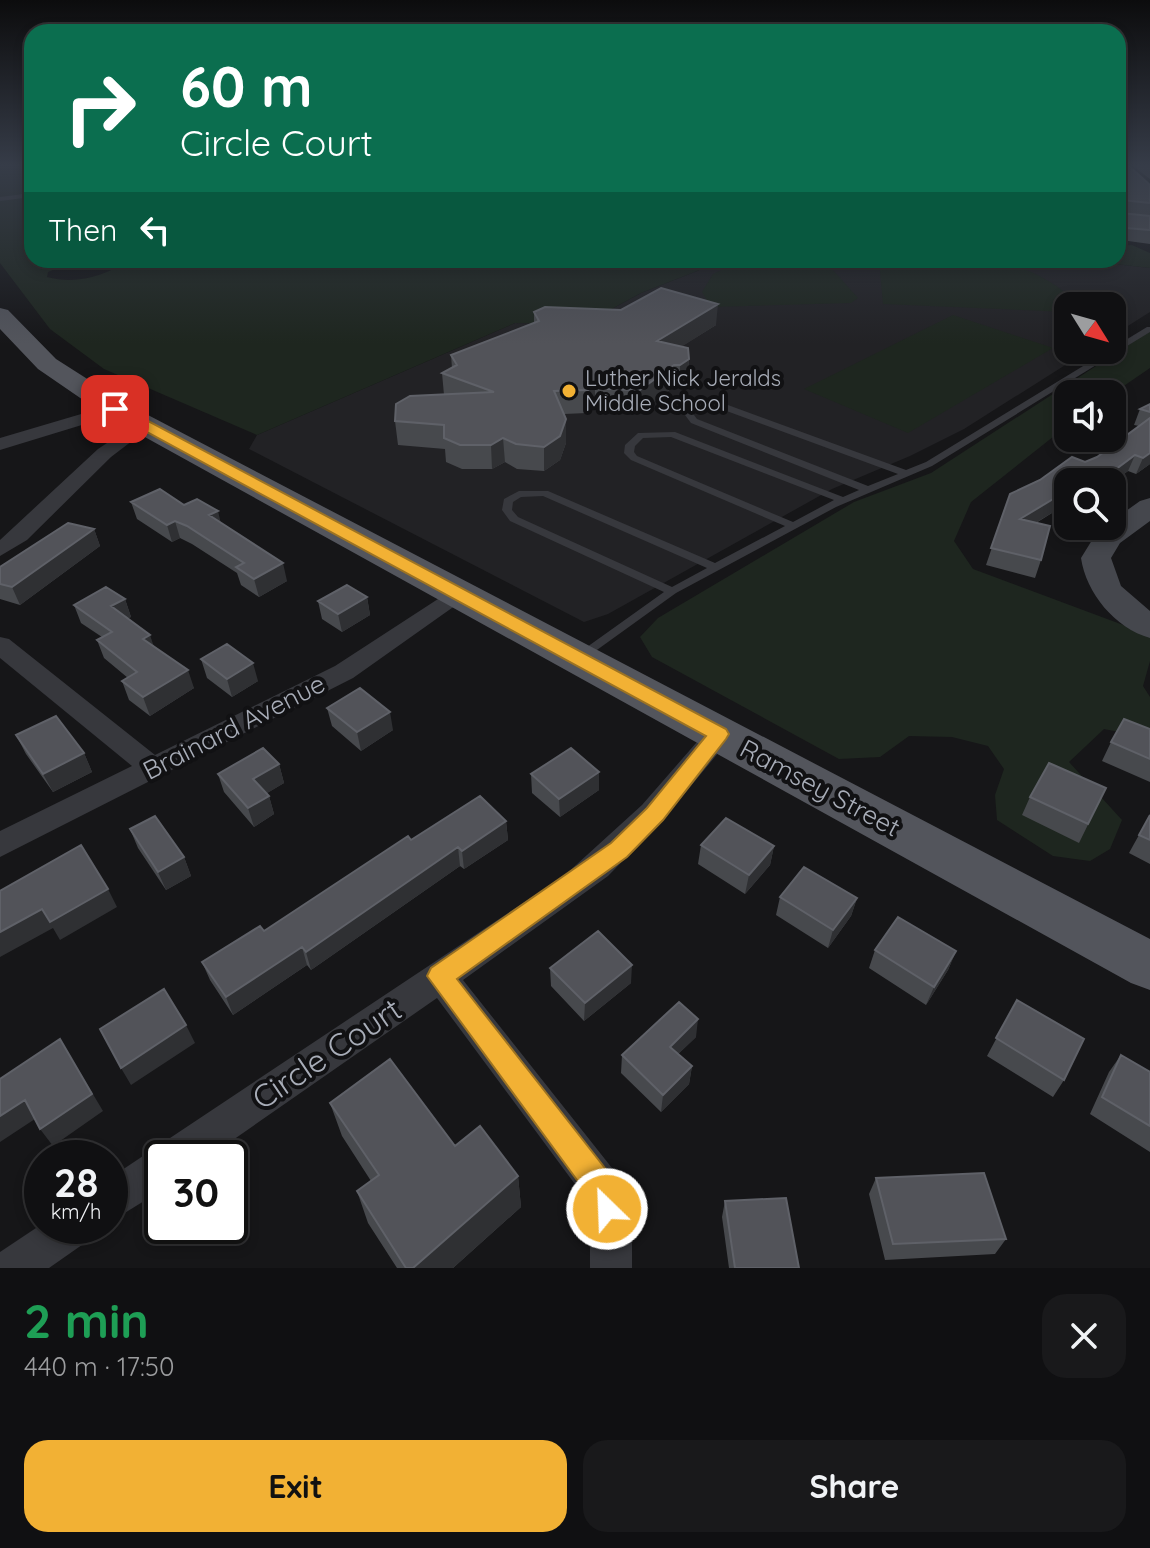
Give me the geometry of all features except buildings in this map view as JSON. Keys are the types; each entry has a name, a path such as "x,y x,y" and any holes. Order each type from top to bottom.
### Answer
{"main road":[{"name":"Ramsey Street","path":"0,315 47,364 129,416 1150,966"}],"street":[{"path":"0,444 129,416"},
{"path":"0,550 60,499 129,416"},
{"path":"1150,507 1108,538 1096,558 1101,583 1116,601 1150,627"},
{"name":"Brainard Avenue","path":"0,845 344,672 458,593"},
{"path":"0,645 153,768"},
{"name":"Circle Court","path":"200,1140 619,850 655,814 719,734"},
{"path":"440,976 598,1182 607,1209 611,1268"},
{"path":"13,1268 48,1244"}],"lane":[{"path":"578,658 672,591 842,500 954,450 1150,329"},
{"path":"866,489 694,421 686,411 694,402 714,403 905,473"},
{"path":"794,526 634,458 629,453 630,445 641,435 672,434 842,500"},
{"path":"672,591 514,519 507,510 508,501 519,494 544,493 716,568"}],"shaded area":[{"path":"0,225 24,225 24,268 58,268 48,272 47,277 69,280 90,278 115,268 705,268 641,293 584,324 515,323 257,435 104,369 50,329 0,263"},
{"path":"1126,245 1150,253 1150,268 1126,265"},
{"path":"1126,265 1150,268 1150,312 1126,327 1126,292 1054,292 1054,364 1067,364 964,429 832,489 608,614 584,622 249,449 257,435 515,323 584,324 641,293 705,268 1126,268"},
{"path":"725,268 831,268 858,298 851,303 711,307 702,292 713,274"},
{"path":"880,268 1019,268 1063,292 1054,292 1054,311 883,304"},
{"path":"953,315 1053,348 908,433 804,389"},
{"path":"1150,331 1150,368 1126,384 1126,380 1074,380 1099,364 1126,364 1126,347"},
{"path":"1054,393 1054,436 971,502 954,541 973,569 1150,635 1150,661 1143,686 1150,697 1150,731 1134,735 1104,729 1069,762 1122,820 1110,849 1090,861 1053,856 997,820 995,795 1004,769 988,746 952,737 909,736 880,757 839,759 652,657 640,637 658,618 854,502 931,473"}],"place":[{"name":"Luther Nick Jeralds Middle School","path":"569,391"}],"route":[{"path":"115,409 719,734 655,814 619,850 576,884 440,976 598,1182 607,1209"}]}
